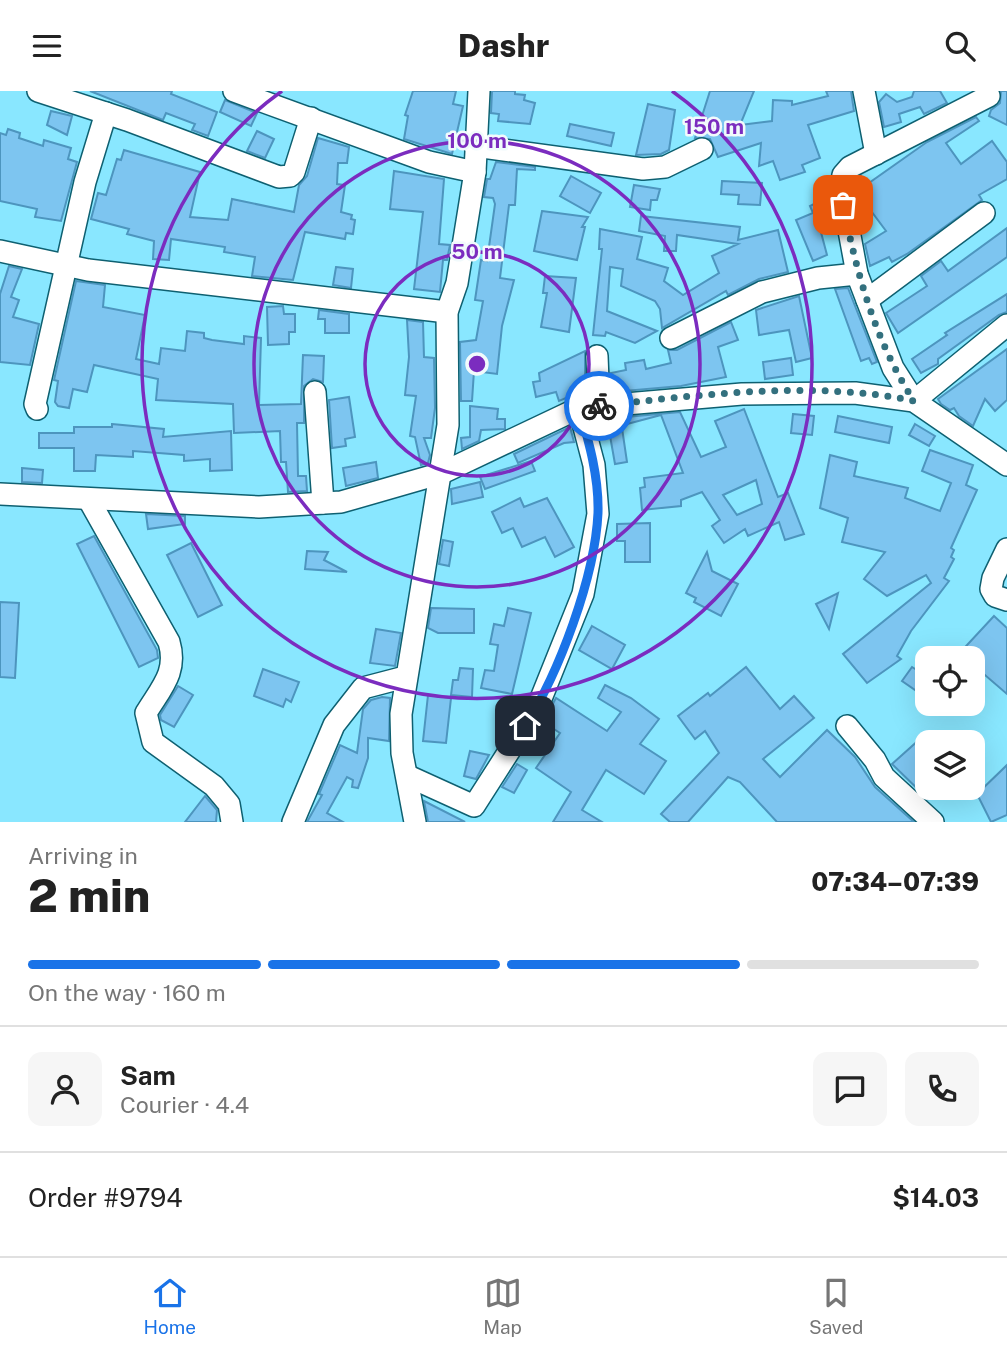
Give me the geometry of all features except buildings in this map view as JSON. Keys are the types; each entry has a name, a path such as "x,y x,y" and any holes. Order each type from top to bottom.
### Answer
{"street":[{"path":"38,91 285,178 294,171 311,118"},
{"path":"234,91 429,162 475,172"},
{"path":"415,822 402,753 405,677 442,473 450,385 447,311 457,283 475,172 479,91"},
{"path":"864,91 876,154"},
{"path":"914,401 893,368 857,274 841,187 843,176 850,167 989,96 988,91"},
{"path":"37,409 35,404 64,266 106,113"},
{"path":"475,146 643,169 665,167 702,149"},
{"path":"867,300 984,213"},
{"path":"0,251 64,266 447,311"},
{"path":"671,338 762,292 818,278 857,274"},
{"path":"914,401 1007,325"},
{"path":"408,776 474,806 538,706 583,594 598,514 589,407 597,356"},
{"path":"315,392 323,503"},
{"path":"0,494 259,507 323,503 378,493 442,473 589,407 679,398 804,392 887,395 914,401 1007,465"},
{"path":"89,500 169,642 174,658 170,674 146,713 153,742 214,786 229,804 232,822"},
{"path":"1007,549 991,589 995,596 1007,600"},
{"path":"293,822 334,725 363,688 405,677"},
{"path":"846,726 875,760 884,777 933,822"}],"way so far":[{"path":"599,406 667,399 804,392 887,395 914,401 893,368 857,274 843,205"}],"route":[{"path":"525,726 538,706 583,594 598,514 594,465 579,408 599,406"}]}
